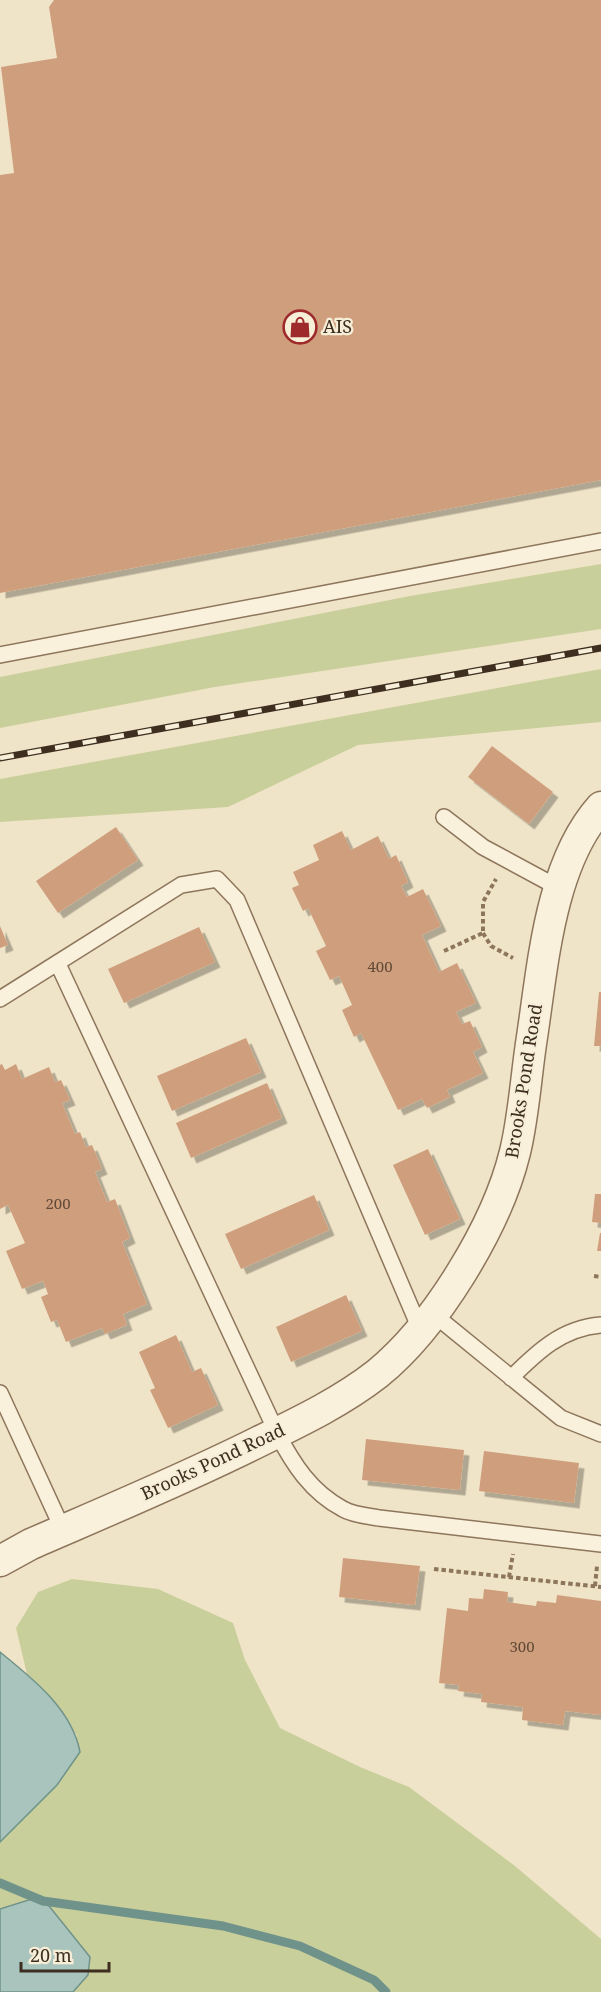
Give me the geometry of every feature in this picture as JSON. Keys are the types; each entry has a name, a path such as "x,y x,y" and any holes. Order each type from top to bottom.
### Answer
{"street":[{"name":"Brooks Pond Road","path":"0,1561 320,1412 377,1373 426,1321 455,1283 490,1221 515,1153 543,962 559,888 589,820 601,807"}],"lane":[{"path":"0,655 601,541"},
{"path":"444,817 483,847 559,888"},
{"path":"0,999 181,885 217,879 237,900 426,1321 511,1378 561,1418 601,1434"},
{"path":"58,964 277,1433 295,1467 315,1489 344,1510 379,1518 601,1544"},
{"path":"511,1378 534,1355 557,1338 575,1329 601,1325"},
{"path":"0,1393 63,1530"}],"path":[{"path":"499,873 483,902 483,933 491,946 519,960"},
{"path":"444,951 483,933"},
{"path":"594,1276 601,1277"},
{"path":"434,1569 601,1587"}],"green space":[{"path":"601,564 601,629 215,687 0,728 0,677 410,596"},
{"path":"601,669 601,722 358,745 228,807 0,822 0,779"},
{"path":"72,1579 158,1589 233,1623 245,1660 280,1728 360,1767 409,1787 515,1866 601,1939 601,1992 73,1992 89,1957 41,1897 0,1909 0,1842 57,1785 77,1736 57,1705 27,1674 16,1628 38,1592"}],"water":[{"path":"0,1652 37,1684 60,1708 76,1736 80,1752 57,1785 0,1842"},
{"path":"41,1896 90,1957 88,1975 73,1992 0,1992 0,1909"}],"building":[{"name":"AIS","path":"54,0 601,0 601,480 0,593 0,175 14,173 1,67 57,58 49,7"},
{"path":"492,746 553,792 529,824 468,777"},
{"path":"116,827 138,860 58,913 36,881"},
{"path":"342,831 351,850 378,836 389,859 396,855 408,882 401,886 407,897 423,889 441,926 422,935 439,972 457,963 476,1003 456,1012 462,1024 470,1021 482,1047 473,1052 483,1073 447,1090 450,1097 427,1108 422,1099 398,1110 361,1033 354,1037 342,1010 352,1005 339,976 330,980 316,951 326,946 308,908 303,911 292,888 299,885 293,872 319,860 313,845"},
{"path":"0,926 8,945 0,948"},
{"path":"199,927 215,962 124,1003 108,969"},
{"path":"599,992 601,992 601,1046 594,1046"},
{"path":"246,1038 261,1072 172,1111 157,1076"},
{"path":"2,1064 5,1070 16,1064 22,1079 49,1067 55,1082 61,1080 70,1100 62,1103 75,1134 80,1132 86,1147 92,1145 102,1169 95,1172 107,1202 115,1199 130,1238 122,1242 147,1304 123,1314 127,1325 105,1334 102,1328 66,1342 57,1320 51,1322 41,1297 48,1294 43,1281 22,1289 6,1251 25,1243 8,1205 0,1209 0,1065"},
{"path":"267,1083 282,1118 191,1158 176,1123"},
{"path":"428,1149 460,1219 425,1235 393,1165"},
{"path":"595,1194 601,1194 601,1223 592,1222"},
{"path":"314,1195 329,1230 241,1269 225,1234"},
{"path":"600,1233 601,1251 597,1251"},
{"path":"346,1295 362,1331 291,1362 276,1327"},
{"path":"176,1335 192,1372 201,1368 218,1405 168,1428 150,1390 155,1388 139,1352"},
{"path":"366,1439 464,1450 460,1490 362,1480"},
{"path":"484,1451 579,1463 574,1503 479,1491"},
{"path":"343,1558 420,1566 415,1605 339,1597"},
{"path":"484,1589 508,1592 507,1602 536,1606 537,1601 556,1603 557,1595 601,1601 601,1715 565,1711 563,1725 522,1720 523,1707 481,1702 482,1694 458,1691 459,1685 439,1683 447,1608 468,1611 469,1598 483,1599"}],"waterway":[{"path":"0,1883 43,1901 223,1926 300,1946 374,1980 386,1992"}],"railway":[{"path":"0,758 601,648"}],"place":[{"name":"AIS","path":"300,327"}]}
